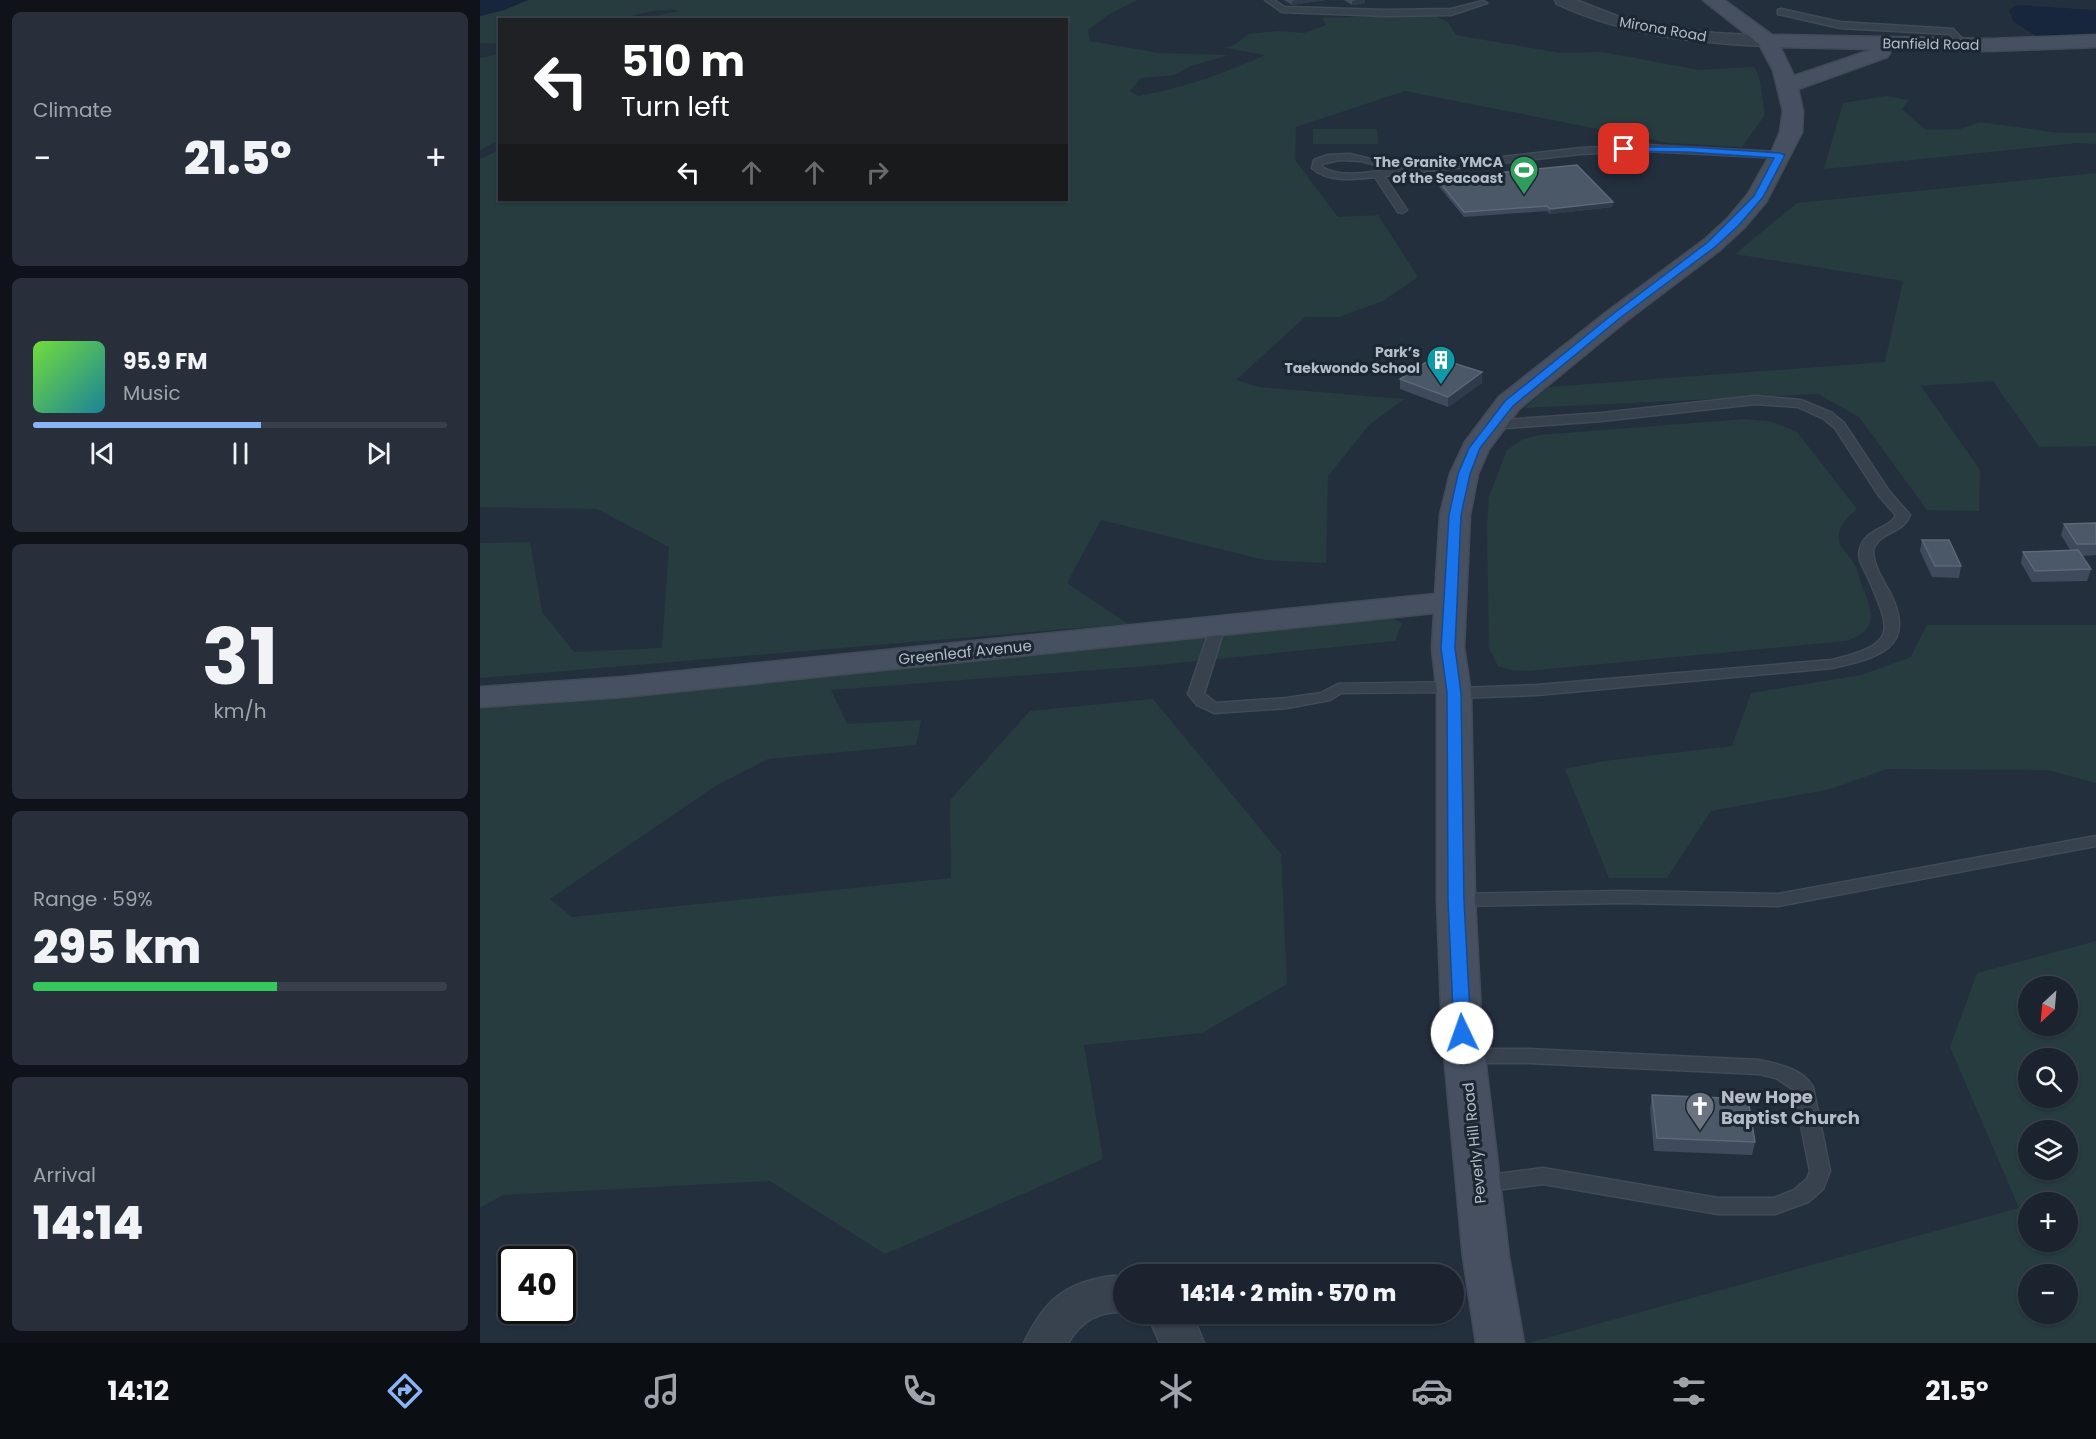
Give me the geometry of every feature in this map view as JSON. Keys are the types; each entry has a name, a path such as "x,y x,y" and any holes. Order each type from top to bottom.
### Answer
{"street":[{"name":"Mirona Road","path":"1563,0 1632,25 1702,37 1767,41"},
{"name":"Peverly Hill Road","path":"1500,1343 1486,1257 1465,1056 1456,900 1454,690 1448,648 1455,515 1464,474 1475,448 1509,403 1736,223 1758,197 1780,155 1791,132 1793,111 1789,85 1783,70 1767,41 1712,0"},
{"name":"Banfield Road","path":"1767,41 1965,45 2096,41"},
{"path":"1789,85 1864,57 1920,44"},
{"name":"Greenleaf Avenue","path":"480,697 623,687 1449,602"},
{"path":"1046,1343 1050,1330 1063,1314 1081,1302 1113,1293"},
{"path":"1175,1324 1182,1343"}],"lane":[{"path":"1269,0 1282,9 1386,13 1451,12 1483,3"},
{"path":"1781,12 1840,25 1942,30 1953,32 1965,45"},
{"path":"1405,170 1345,155 1333,156 1317,162 1317,168 1337,176 1377,173 1405,170 1581,151 1646,148 1780,155"},
{"path":"1377,173 1402,210"},
{"path":"1218,626 1196,694 1202,702 1214,708 1287,703 1325,697 1338,689 1548,689 1832,663 1863,657 1879,649 1888,638 1892,626 1892,612 1868,562 1867,547 1873,537 1900,523 1903,515 1884,494 1849,437 1828,416 1817,410 1785,401 1755,400 1602,417 1491,425"},
{"path":"1456,900 1623,897 1778,900 2096,841"},
{"path":"1465,1056 1529,1056 1759,1067 1779,1071 1796,1080 1803,1087 1820,1171 1816,1183 1801,1196 1775,1206 1718,1206 1543,1176 1478,1185"}],"green space":[{"path":"528,0 1137,0 1108,15 1088,30 1090,41 1159,53 1229,55 1191,66 1174,75 1141,78 1130,91 1138,96 1203,80 1265,55 1225,48 1234,45 1249,34 1278,31 1304,33 1326,25 1322,18 1433,15 1448,22 1456,35 1561,53 1603,52 1699,70 1754,67 1759,76 1765,115 1742,147 1669,143 1405,91 1296,127 1295,160 1338,217 1378,215 1418,277 1383,301 1339,317 1305,317 1236,380 1259,387 1404,399 1369,425 1328,476 1326,563 1265,560 1101,520 1067,583 1128,624 480,678 480,543 530,542 542,612 574,652 662,648 669,547 597,509 480,507 480,159 498,150 498,201 1068,201 1068,18 642,18 681,11 659,10 626,18 498,18 498,43 480,43 480,16 504,10"},
{"path":"498,54 498,141 480,150 480,58"},
{"path":"1886,96 1909,100 1902,109 1926,130 1960,129 1980,122 2058,133 2096,133 2096,144 2078,143 1824,169 1843,103"},
{"path":"1313,129 1377,129 1378,144 1313,144"},
{"path":"2096,173 2096,446 2039,447 1993,381 1921,386 1980,470 1979,511 1927,510 1859,417 1818,394 1524,408 1549,387 1885,362 1903,281 1735,254 1797,203"},
{"path":"1745,419 1773,422 1797,432 1857,509 1841,526 1839,540 1855,565 1869,604 1871,620 1864,632 1846,641 1527,671 1498,666 1489,648 1487,526 1489,496 1507,450 1523,439 1540,435"},
{"path":"1384,615 1402,623 1395,641 1147,666 831,690 847,724 921,720 916,745 768,759 717,785 550,899 572,917 951,878 950,800 1030,711 1153,699 1281,854 1287,984 1202,1033 1084,1045 1103,1159 885,1254 770,1181 503,1195 480,1208 480,704 752,684"},
{"path":"1927,625 2096,625 2096,783 2048,770 1887,769 1831,789 1711,811 1667,878 1609,878 1565,769 1604,761 1732,746 1751,693 1861,675 1911,657"},
{"path":"2096,941 2096,1343 1528,1343 2018,1208 2018,1252 2078,1252 2078,1192 2018,1192 2018,1206 1950,1047 1977,973"}],"water":[{"path":"480,0 528,0 504,10 480,16"},
{"path":"2017,5 2096,10 2096,35 2039,38 2014,22 2009,10"}],"building":[{"name":"The Granite YMCA of the Seacoast","path":"1577,165 1613,202 1550,209 1547,206 1464,212 1437,179"},
{"path":"1434,357 1482,372 1448,397 1400,379"},
{"path":"2096,523 2096,544 2077,544 2064,524"},
{"path":"1922,540 1949,540 1961,566 1935,566"},
{"path":"2078,550 2091,569 2035,571 2023,552"},
{"name":"New Hope Baptist Church","path":"1652,1095 1748,1099 1755,1142 1657,1138"}],"place":[{"name":"The Granite YMCA of the Seacoast","path":"1524,196"},
{"name":"Park’s Taekwondo School","path":"1441,386"},
{"name":"New Hope Baptist Church","path":"1700,1132"}],"route":[{"path":"1462,1033 1456,900 1454,693 1448,648 1455,515 1464,474 1475,448 1509,403 1554,365 1736,223 1758,197 1780,155 1688,149 1624,149"}]}
